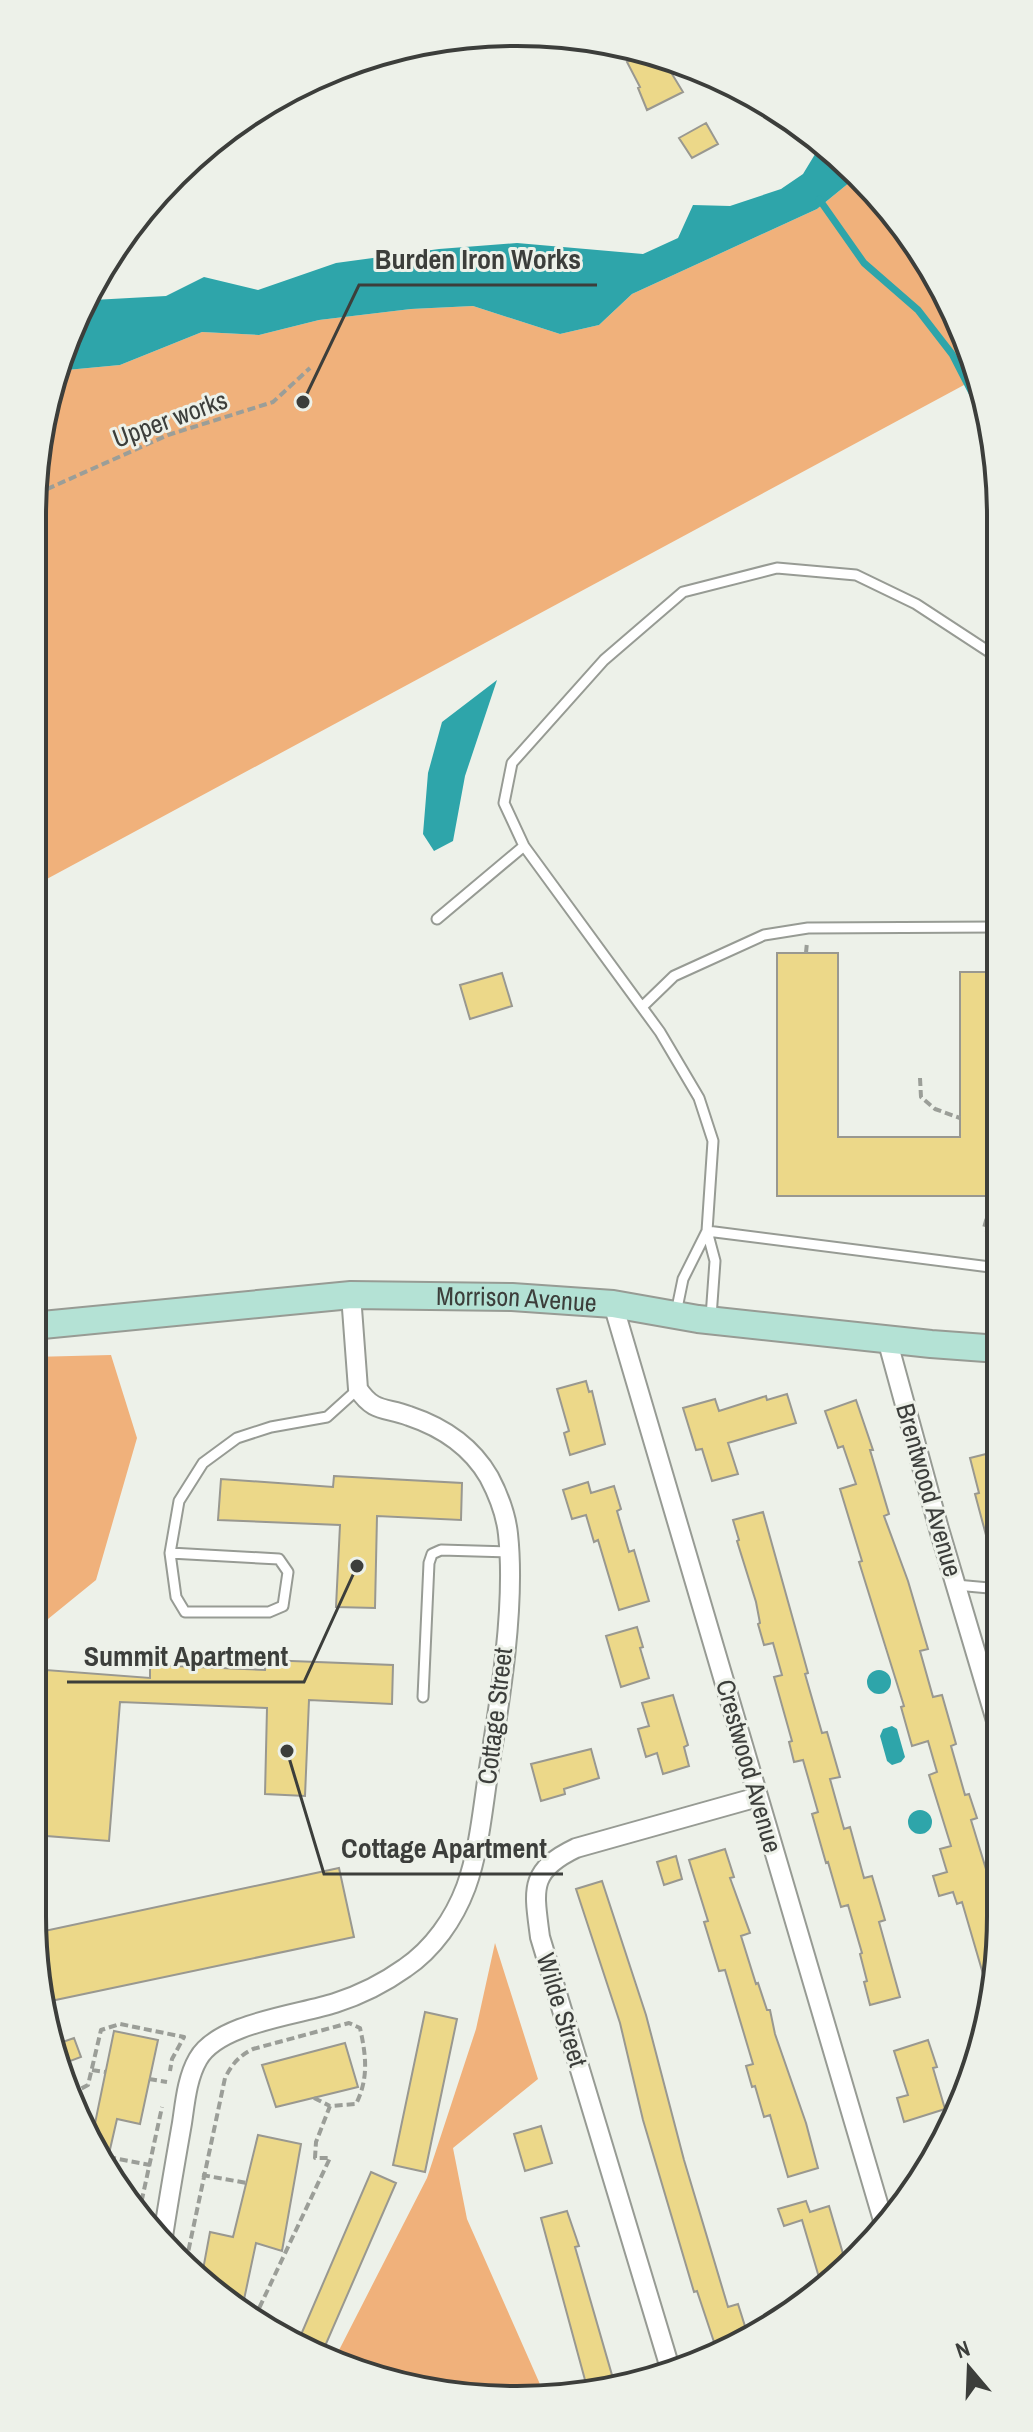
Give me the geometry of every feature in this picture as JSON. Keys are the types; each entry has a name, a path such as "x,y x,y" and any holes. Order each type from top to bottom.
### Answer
{"street":[{"name":"Morrison Avenue","path":"46,1325 351,1295 512,1297 613,1304 710,1320 987,1348"},
{"path":"351,1295 358,1389"},
{"name":"Crestwood Avenue","path":"613,1304 881,2213"},
{"name":"Brentwood Avenue","path":"887,1339 987,1690"},
{"name":"Cottage Street","path":"165,2228 188,2085 198,2059 208,2047 247,2026 336,2003 373,1988 431,1946 451,1919 466,1886 484,1801 506,1630 510,1552 508,1530 500,1500 476,1458 454,1438 432,1425 406,1414 375,1408 366,1402 358,1389"},
{"name":"Wilde Street","path":"668,2361 540,1937 535,1894 544,1868 555,1858 576,1848 758,1797"}],"lane":[{"path":"710,1320 715,1261 707,1231 713,1141 699,1098 660,1032 524,846 504,803 512,763 604,660 683,592 777,568 856,575 916,604 987,650"},
{"path":"437,919 524,846"},
{"path":"642,1007 674,976 764,935 808,928 987,927"},
{"path":"707,1231 987,1267"},
{"path":"676,1316 683,1279 707,1231"},
{"path":"170,1553 279,1559 288,1572 283,1606 269,1612 185,1612 176,1597 170,1553 179,1501 203,1463 237,1438 271,1427 327,1417 358,1389"},
{"path":"423,1697 429,1563 432,1554 441,1550 510,1552"},
{"path":"956,1585 987,1588"}],"path":[{"name":"Upper works","path":"47,489 168,435 273,402 310,368"},
{"path":"920,1078 921,1097 935,1109 960,1118"},
{"path":"188,2252 225,2078 240,2055 349,2023 360,2028 367,2061 356,2104 330,2106 314,2098"},
{"path":"80,2089 88,2085 101,2030 120,2024 184,2037 172,2059 142,2200"},
{"path":"91,2070 105,2072"},
{"path":"149,2079 167,2082"},
{"path":"259,2309 330,2158 315,2158 316,2142 330,2106"},
{"path":"113,2158 150,2165"},
{"path":"202,2175 247,2183"}],"shaded area":[{"path":"848,183 870,206 924,281 951,336 967,383 46,879 47,486 55,425 70,370 120,365 202,332 259,335 319,320 411,309 473,306 560,334 599,325 632,294 817,209"},
{"path":"111,1355 137,1438 96,1580 46,1621 46,1357"},
{"path":"495,1943 538,2079 453,2148 467,2219 540,2385 486,2385 425,2377 339,2351 427,2178 476,2029"}],"water":[{"path":"815,153 848,183 817,209 632,294 599,325 560,334 473,306 411,309 319,320 259,335 202,332 120,365 70,370 99,300 166,296 204,277 258,290 336,263 439,249 517,243 643,254 678,238 693,205 730,206 781,189 803,174"},
{"path":"497,680 465,776 453,841 434,851 423,834 428,773 442,722"},
{"path":"879,1670 887,1674 891,1682 887,1690 879,1694 871,1690 867,1682 871,1674"},
{"path":"892,1726 897,1729 905,1757 892,1765 887,1761 880,1736 883,1729"},
{"path":"920,1810 931,1817 932,1822 925,1833 920,1834 909,1827 908,1822 915,1811"}],"building":[{"path":"630,60 671,72 683,92 647,110 627,62"},
{"path":"706,123 718,144 692,158 679,138"},
{"path":"777,953 838,953 838,1137 960,1137 960,972 987,972 987,1196 777,1196"},
{"path":"502,973 512,1006 470,1019 460,985"},
{"path":"586,1381 589,1392 592,1391 605,1444 570,1455 564,1433 569,1431 557,1389"},
{"path":"787,1394 796,1423 728,1443 738,1474 712,1481 702,1449 696,1450 683,1408 715,1399 719,1411 766,1396 767,1400"},
{"path":"856,1400 873,1450 870,1450 889,1514 884,1516 928,1649 920,1651 933,1697 942,1695 956,1744 951,1746 965,1795 969,1794 977,1818 971,1820 987,1869 983,1975 962,1902 957,1904 953,1892 939,1896 933,1876 947,1872 940,1849 951,1846 929,1775 937,1772 928,1741 912,1746 901,1707 904,1706 859,1562 862,1561 840,1489 856,1484 843,1446 838,1448 825,1411"},
{"path":"987,1454 987,1539 975,1494 979,1493 970,1458"},
{"path":"334,1476 462,1483 461,1520 377,1516 375,1608 336,1607 340,1525 218,1520 221,1479 333,1487"},
{"path":"588,1482 591,1493 614,1486 621,1509 617,1511 629,1552 634,1550 649,1601 619,1610 598,1540 594,1542 586,1515 572,1519 563,1490"},
{"path":"763,1512 822,1733 827,1732 840,1777 830,1779 844,1829 850,1827 864,1878 872,1876 885,1920 879,1922 900,1997 870,2005 864,1982 867,1981 862,1953 848,1905 841,1907 826,1863 812,1814 818,1812 803,1760 794,1762 789,1742 792,1741 774,1677 782,1675 773,1643 764,1645 756,1602 737,1541 733,1520"},
{"path":"637,1627 649,1678 621,1687 606,1636"},
{"path":"266,1660 393,1665 392,1704 309,1700 305,1796 265,1794 267,1708 120,1702 109,1841 46,1836 46,1670 150,1678 150,1665 265,1670"},
{"path":"673,1695 688,1745 684,1747 689,1766 663,1774 657,1753 646,1757 638,1729 649,1726 642,1703"},
{"path":"591,1749 599,1778 564,1789 565,1794 541,1801 531,1764"},
{"path":"725,1849 734,1877 730,1878 750,1933 741,1936 756,1984 767,2010 770,2010 818,2168 788,2177 770,2115 764,2117 755,2086 752,2087 746,2066 753,2064 725,1970 719,1971 704,1922 708,1921 689,1860"},
{"path":"676,1856 682,1879 664,1885 657,1862"},
{"path":"339,1868 354,1937 54,2000 46,1931"},
{"path":"602,1881 646,2015 684,2160 728,2307 738,2304 745,2327 714,2342 697,2291 694,2292 643,2120 620,2023 576,1889"},
{"path":"425,2012 457,2019 425,2172 393,2165"},
{"path":"114,2031 158,2040 140,2124 117,2119 109,2152 95,2124"},
{"path":"74,2038 81,2057 69,2061 63,2042"},
{"path":"928,2040 945,2109 904,2122 897,2098 908,2095 894,2051"},
{"path":"345,2043 358,2087 276,2107 262,2065"},
{"path":"541,2126 552,2163 525,2171 514,2134"},
{"path":"258,2135 301,2144 282,2251 256,2243 244,2299 204,2267 210,2232 233,2237"},
{"path":"371,2172 396,2183 325,2345 301,2334"},
{"path":"806,2201 810,2212 829,2206 843,2254 819,2276 802,2220 784,2226 778,2209"},
{"path":"567,2211 612,2376 585,2381 541,2218"}],"waterway":[{"path":"819,199 864,263 918,310 952,354 968,385"}],"place":[{"name":"Burden Iron Works","path":"303,402"},
{"name":"Summit Apartment","path":"357,1566"},
{"name":"Cottage Apartment","path":"287,1751"}]}
